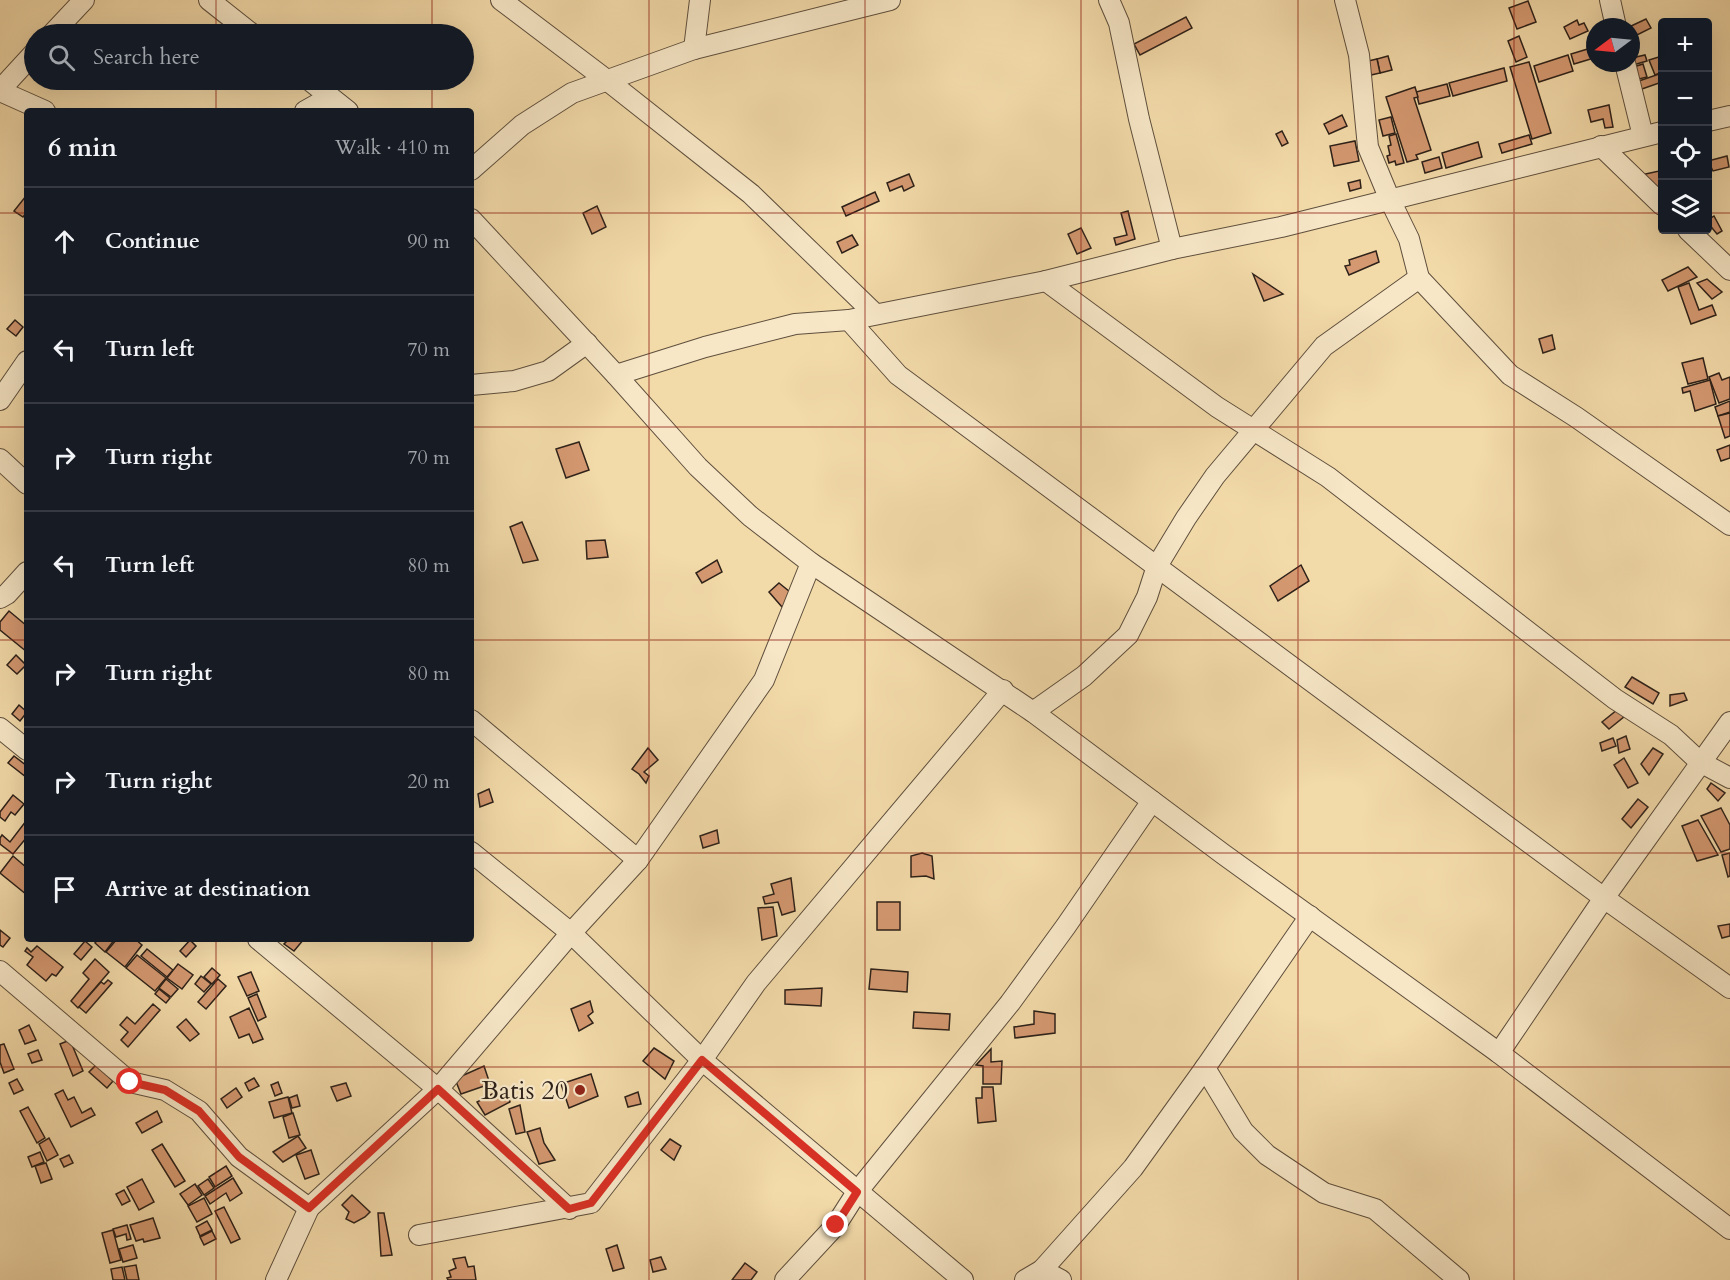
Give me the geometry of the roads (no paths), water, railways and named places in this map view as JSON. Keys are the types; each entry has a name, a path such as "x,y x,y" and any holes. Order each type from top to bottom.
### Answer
{"street":[{"path":"61,24 84,0"},
{"path":"209,0 239,24"},
{"path":"501,0 751,194 874,314"},
{"path":"694,49 700,0"},
{"path":"474,167 522,125 572,93 694,49 890,0"},
{"path":"1109,0 1119,23 1139,119 1172,249"},
{"path":"1345,0 1359,55 1368,147 1409,239 1419,278 1510,375 1576,417 1730,525"},
{"path":"1610,0 1614,18"},
{"path":"24,64 0,91 38,108"},
{"path":"616,375 705,347 795,324 849,320 1046,281 1172,249 1281,227 1653,134 1629,72"},
{"path":"321,90 344,108"},
{"path":"310,108 330,97"},
{"path":"1712,120 1730,116"},
{"path":"1601,146 1658,201"},
{"path":"474,222 587,343 698,467 750,516 811,563 1004,690 1152,801 1499,1053 1730,1229"},
{"path":"1692,234 1730,270"},
{"path":"1033,712 1084,676 1128,635 1147,597 1157,566 1186,518 1215,476 1324,346 1419,278"},
{"path":"1046,281 1208,400 1328,477 1615,699 1671,735 1701,762 1730,778"},
{"path":"849,320 898,375 1604,898 1730,988"},
{"path":"474,385 514,381 548,371 587,343"},
{"path":"0,400 24,365"},
{"path":"0,459 24,481"},
{"path":"276,1280 309,1208 438,1089 571,933 638,860 764,680 811,563"},
{"path":"0,598 7,594 24,575"},
{"path":"420,1235 569,1209 591,1203 702,1060 756,983 1004,690"},
{"path":"1499,1053 1604,898 1730,722"},
{"path":"474,723 638,860"},
{"path":"0,728 24,748"},
{"path":"785,1280 836,1225 857,1192 1010,1003 1066,927 1152,801"},
{"path":"474,854 571,933 702,1060 857,1192 940,1258 963,1280"},
{"path":"1025,1280 1042,1270 1133,1168 1310,916"},
{"path":"262,942 438,1089 569,1209"},
{"path":"0,972 130,1082 165,1090 199,1111 239,1157 309,1208"},
{"path":"1205,1068 1243,1131 1267,1155 1324,1193 1375,1209 1459,1280"},
{"path":"1042,1270 1061,1280"}],"place":[{"name":"Batis 20","path":"580,1090"}]}
